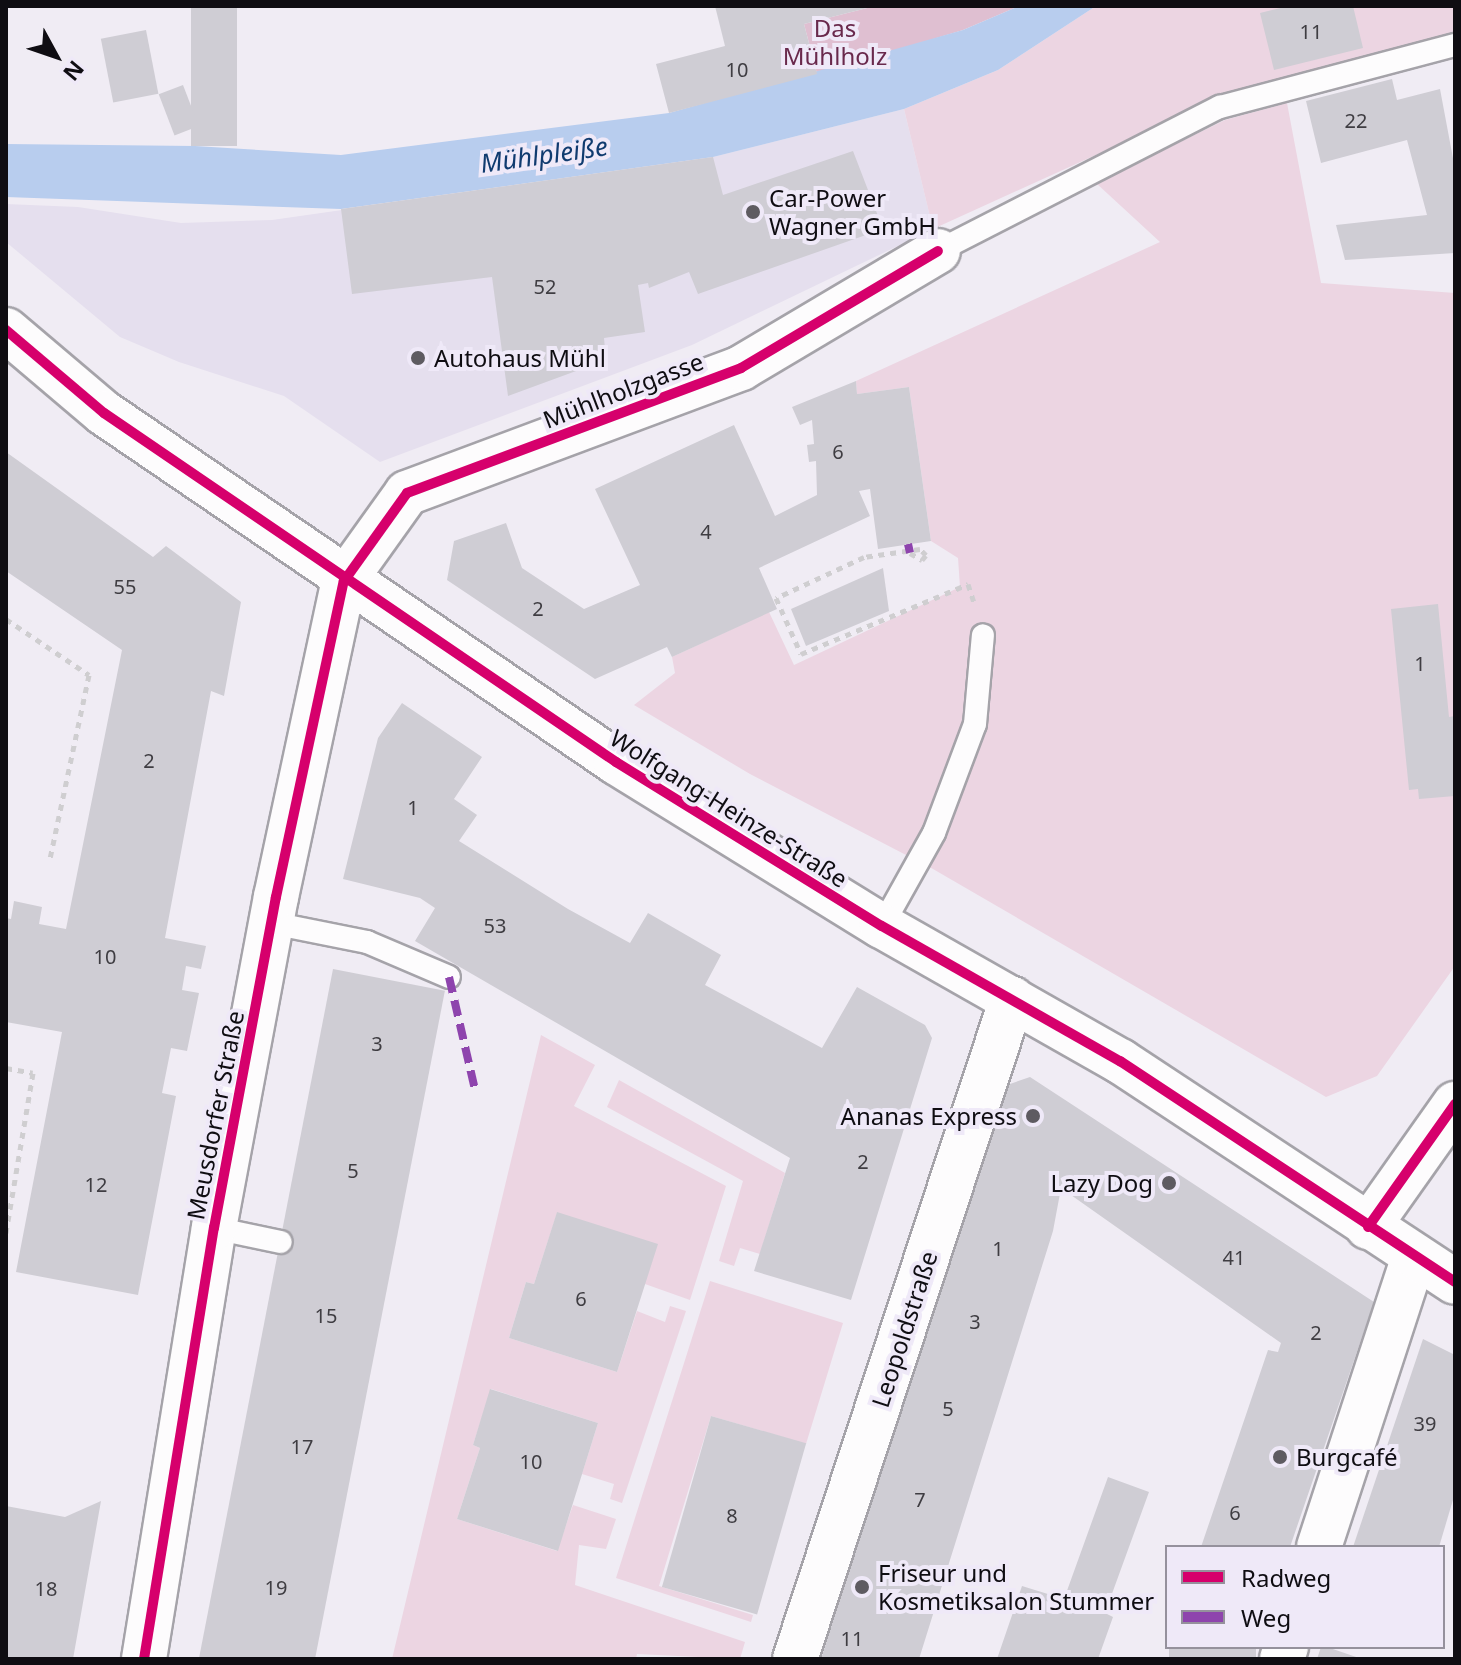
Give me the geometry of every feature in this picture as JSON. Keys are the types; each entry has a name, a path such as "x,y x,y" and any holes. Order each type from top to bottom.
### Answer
{"street":[{"name":"Mühlholzgasse","path":"344,581 407,493 741,368 938,251"},
{"name":"Wolfgang-Heinze-Straße","path":"6,330 104,413 344,581 616,762 882,926 1120,1061 1455,1282"},
{"name":"Meusdorfer Straße","path":"144,1659 214,1228 272,923 344,581"},
{"name":"Leopoldstraße","path":"795,1659 1012,999"},
{"path":"1368,1227 1455,1104"},
{"path":"1320,1545 1414,1256"}],"lane":[{"path":"938,251 1220,107 1455,45"},
{"path":"882,926 934,833 975,724 983,635"},
{"path":"272,923 367,942 449,977"},
{"path":"214,1228 281,1242"}],"path":[{"path":"910,553 864,557 776,598 801,654 968,584 983,635"},
{"path":"6,619 89,675 50,858"},
{"path":"6,1068 33,1073 6,1233"}],"shaded area":[{"path":"1096,6 1455,6 1455,35 1219,99 933,229 904,109 998,70"},
{"path":"1287,103 1321,283 1455,293 1455,966 1377,1076 1326,1097 933,869 750,774 634,705 675,673 672,657 769,612 794,665 960,587 958,558 931,541 909,387 857,394 856,381 1160,242 1096,183 1225,120"},
{"path":"904,109 933,229 692,345 380,462 284,396 179,362 120,337 6,242 6,204 78,207 181,223 272,220 713,157"},
{"path":"541,1035 595,1065 574,1106 726,1186 690,1300 645,1284 557,1213 534,1284 526,1282 509,1338 617,1372 637,1311 665,1322 670,1306 686,1311 622,1503 610,1499 614,1484 582,1474 598,1423 491,1389 473,1445 480,1448 457,1519 557,1551 573,1505 616,1519 606,1549 579,1545 575,1585 745,1642 740,1659 637,1654 636,1659 392,1659"},
{"path":"619,1080 785,1173 760,1254 740,1248 734,1266 719,1261 743,1181 607,1107"},
{"path":"710,1281 843,1323 806,1444 711,1416 659,1586 753,1615 751,1622 616,1578"}],"green space":[{"name":"Das Mühlholz","path":"875,6 1019,6 963,30 817,74 804,24"}],"water":[{"name":"Mühlpleiße","path":"1019,6 1096,6 998,70 904,109 713,157 341,209 6,197 6,144 195,146 341,155 669,113 963,30"}],"building":[{"path":"191,6 237,6 237,146 191,146"},
{"path":"715,6 871,7 804,24 817,74 669,113 656,64 725,46"},
{"path":"1289,6 1353,6 1363,48 1274,70 1260,13"},
{"path":"146,30 158,94 113,103 101,39"},
{"path":"1392,79 1397,100 1440,89 1455,169 1455,253 1345,260 1336,225 1427,215 1407,140 1321,163 1306,101"},
{"path":"183,85 199,126 174,135 159,94"},
{"path":"853,151 883,229 698,294 689,272 649,288 648,283 638,285 645,332 604,338 606,360 508,396 492,277 352,294 341,209 713,157 723,195"},
{"path":"856,381 857,394 909,387 931,541 878,549 870,489 859,491 870,516 759,568 777,609 672,657 667,647 595,679 447,580 454,541 506,523 522,568 584,609 640,585 595,489 734,425 775,516 817,495 816,461 809,462 807,445 814,444 812,420 800,425 792,407"},
{"path":"6,452 153,557 166,546 241,602 224,696 211,691 165,938 206,946 201,969 186,966 182,990 199,993 187,1051 171,1048 162,1093 176,1096 138,1295 16,1272 62,1032 6,1022 6,918 11,919 14,901 42,907 39,924 66,929 122,650 6,571"},
{"path":"883,568 889,611 806,646 791,609"},
{"path":"1438,604 1449,717 1455,716 1455,796 1419,799 1418,789 1409,790 1391,609"},
{"path":"402,703 482,757 454,799 477,815 459,841 568,909 630,943 648,913 721,955 705,985 822,1048 857,987 925,1025 932,1038 851,1300 754,1271 790,1158 415,941 435,908 420,898 343,879 378,738"},
{"path":"333,969 445,991 315,1659 199,1658"},
{"path":"1030,1077 1374,1302 1291,1545 1202,1545 1268,1350 1278,1352 1281,1343 1061,1188 1053,1231 919,1659 821,1659 964,1203 1007,1085"},
{"path":"557,1212 658,1244 617,1372 509,1338 526,1282 534,1284"},
{"path":"1423,1339 1455,1355 1455,1493 1440,1545 1354,1545"},
{"path":"490,1389 598,1423 558,1551 457,1519 480,1448 473,1445"},
{"path":"711,1416 806,1443 757,1614 662,1587"},
{"path":"1108,1477 1149,1492 1105,1613 1113,1617 1098,1659 997,1659 1022,1586 1064,1599"},
{"path":"101,1501 73,1659 6,1659 6,1506 65,1517"},
{"path":"1169,1649 1256,1649 1256,1659 1169,1659"},
{"path":"1320,1649 1333,1649 1362,1659 1317,1659"}],"marked path":[{"path":"908,544 910,553"},
{"path":"449,977 475,1090"}],"cycle path":[{"path":"144,1659 214,1228 276,897 344,581 407,493 741,368 938,251"},
{"path":"6,330 104,413 616,762 882,926 1120,1061 1455,1282"},
{"path":"1368,1227 1455,1104"}],"place":[{"name":"Car-Power Wagner GmbH","path":"753,212"},
{"name":"Autohaus Mühl","path":"418,358"},
{"name":"Ananas Express","path":"1033,1116"},
{"name":"Lazy Dog","path":"1169,1183"},
{"name":"Burgcafé","path":"1280,1457"},
{"name":"Friseur und Kosmetiksalon Stummer","path":"862,1587"}]}
